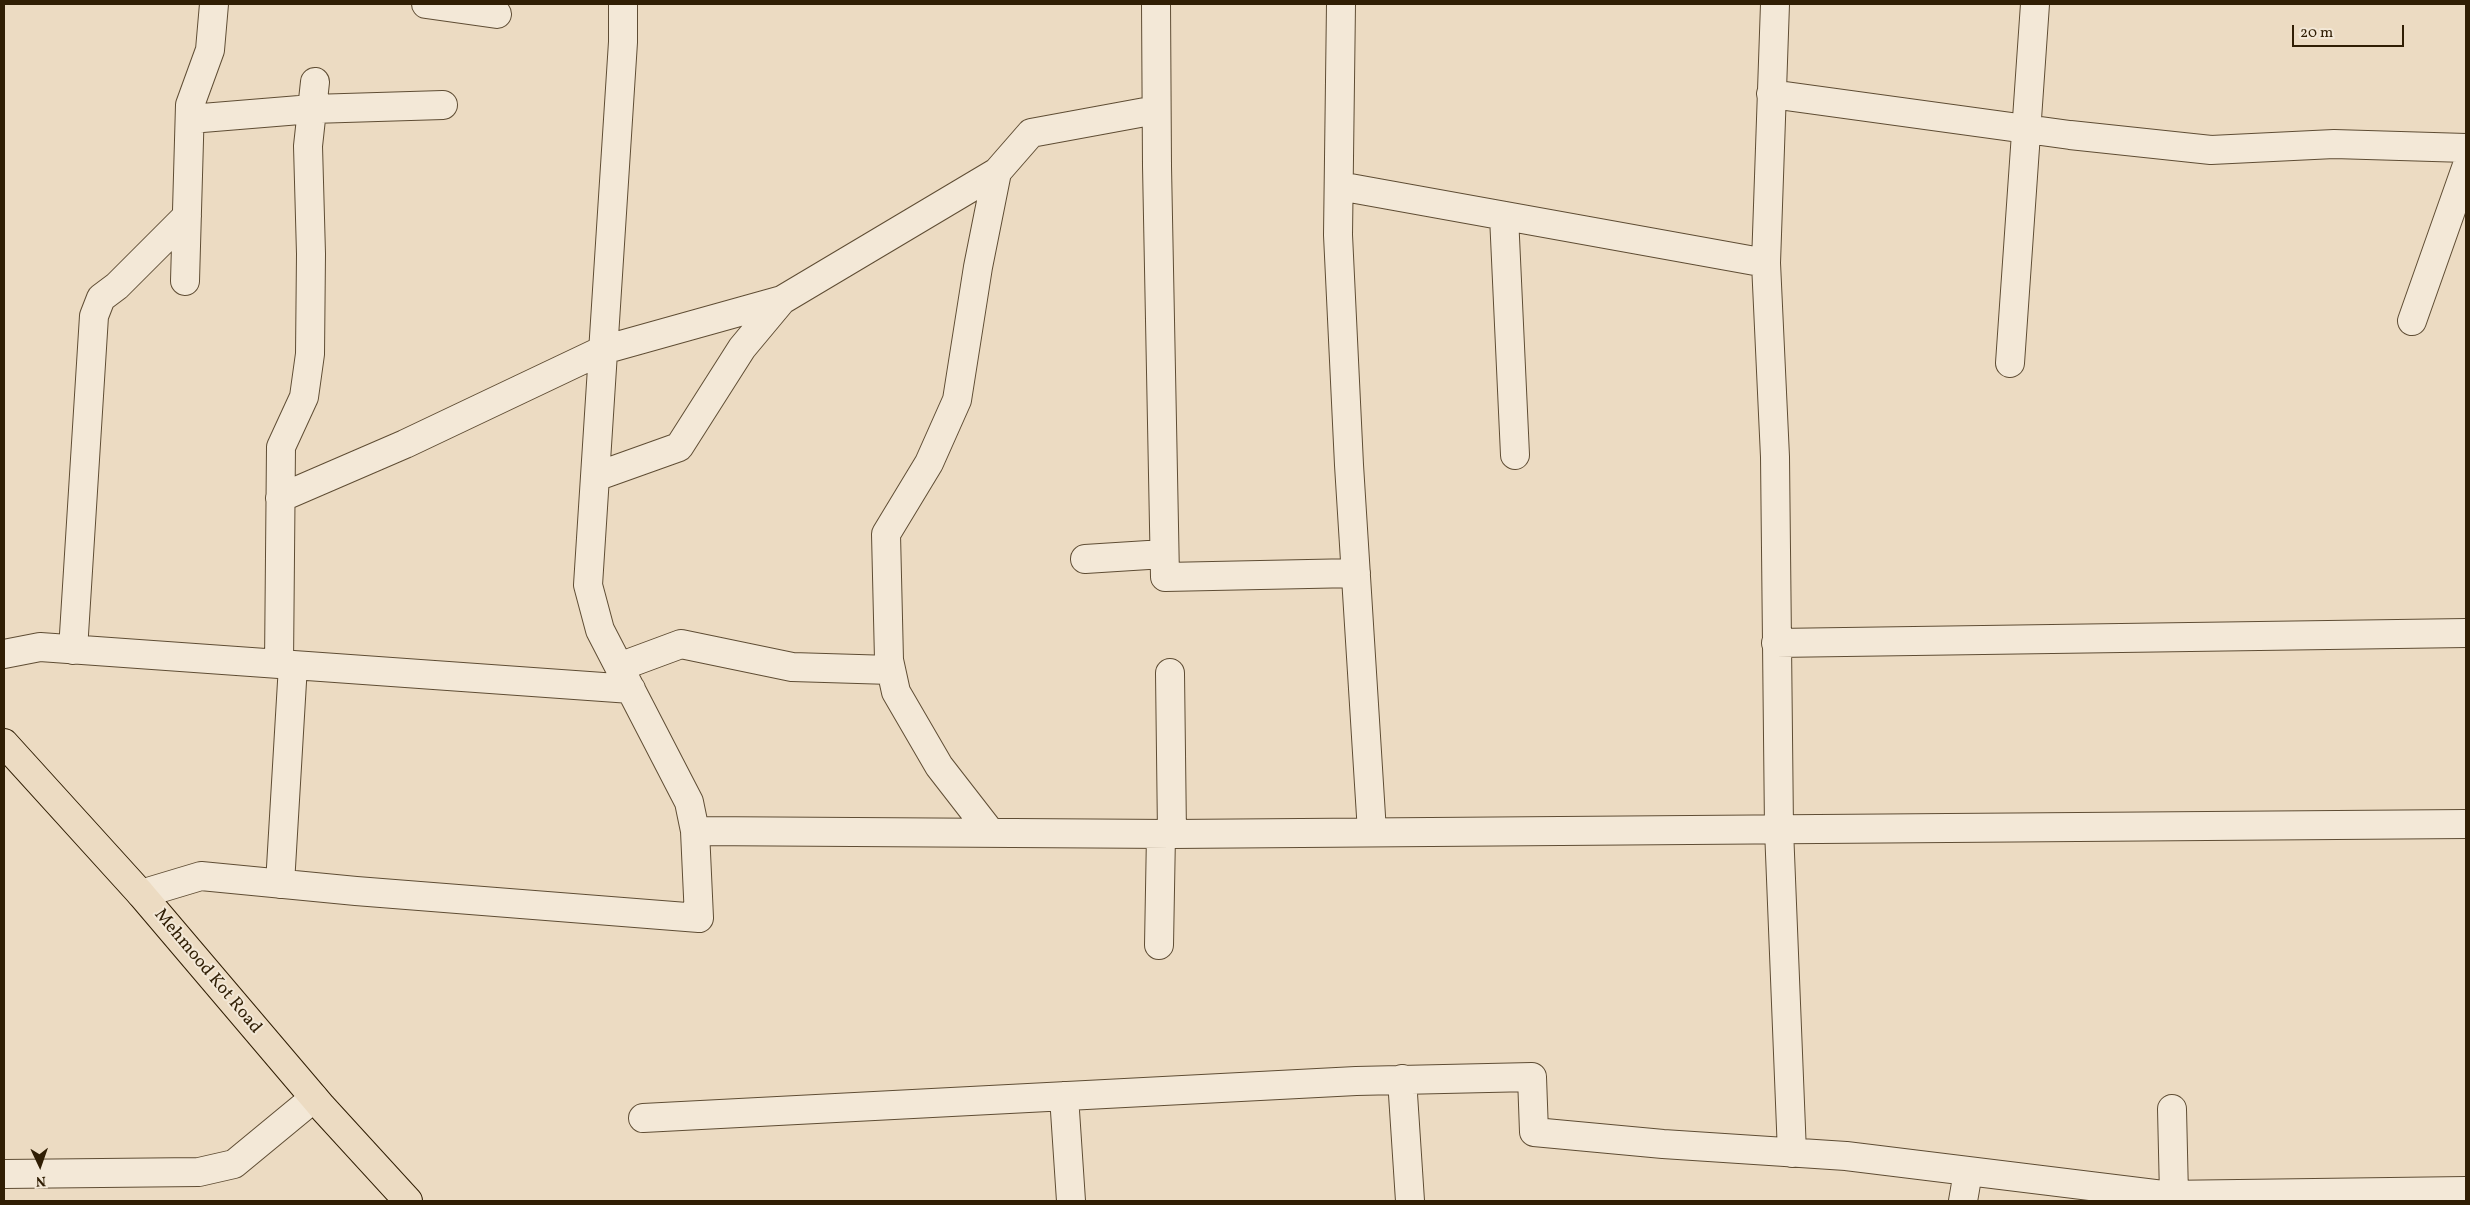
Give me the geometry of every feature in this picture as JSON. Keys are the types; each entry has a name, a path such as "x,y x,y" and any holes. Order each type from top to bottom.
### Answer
{"main road":[{"name":"Mehmood Kot Road","path":"4,743 141,894 314,1098 408,1201"}],"street":[{"path":"185,282 190,105 210,50 214,4"},
{"path":"426,4 497,14"},
{"path":"141,894 202,876 699,918 695,831 689,802 600,630 588,585 623,42 623,4"},
{"path":"1156,4 1156,110 1165,577 1356,573"},
{"path":"1341,4 1338,235 1372,832"},
{"path":"1774,4 1766,263 1774,456 1779,829 1792,1153"},
{"path":"2010,363 2035,4"},
{"path":"1771,94 2025,129 2211,150 2334,144 2466,148"},
{"path":"190,119 313,95 443,105"},
{"path":"280,884 286,664 280,498 281,447 304,397 310,354 311,254 308,146 313,95"},
{"path":"280,498 405,444 603,350 782,300 997,172 1032,132 1156,110"},
{"path":"2412,321 2466,168"},
{"path":"991,833 938,766 896,692 889,660 886,534 929,463 957,400 978,267 997,172"},
{"path":"1339,186 1766,263"},
{"path":"73,650 94,316 101,298 118,286 187,216"},
{"path":"1504,216 1514,455"},
{"path":"595,477 679,447 742,348 782,300"},
{"path":"1085,559 1164,554"},
{"path":"1776,643 2466,633"},
{"path":"4,654 40,647 286,664 625,678 681,644 792,668 891,670"},
{"path":"1159,944 1166,834 1170,673"},
{"path":"695,831 1166,834 2466,824"},
{"path":"644,1118 1402,1079 1532,1077 1534,1132 1846,1156 2174,1195 2268,1198 2466,1191"},
{"path":"1402,1079 1410,1201"},
{"path":"1064,1096 1071,1201"},
{"path":"4,1174 199,1172 234,1164 314,1098"},
{"path":"2172,1109 2174,1195"},
{"path":"1963,1201 1968,1172"}]}
